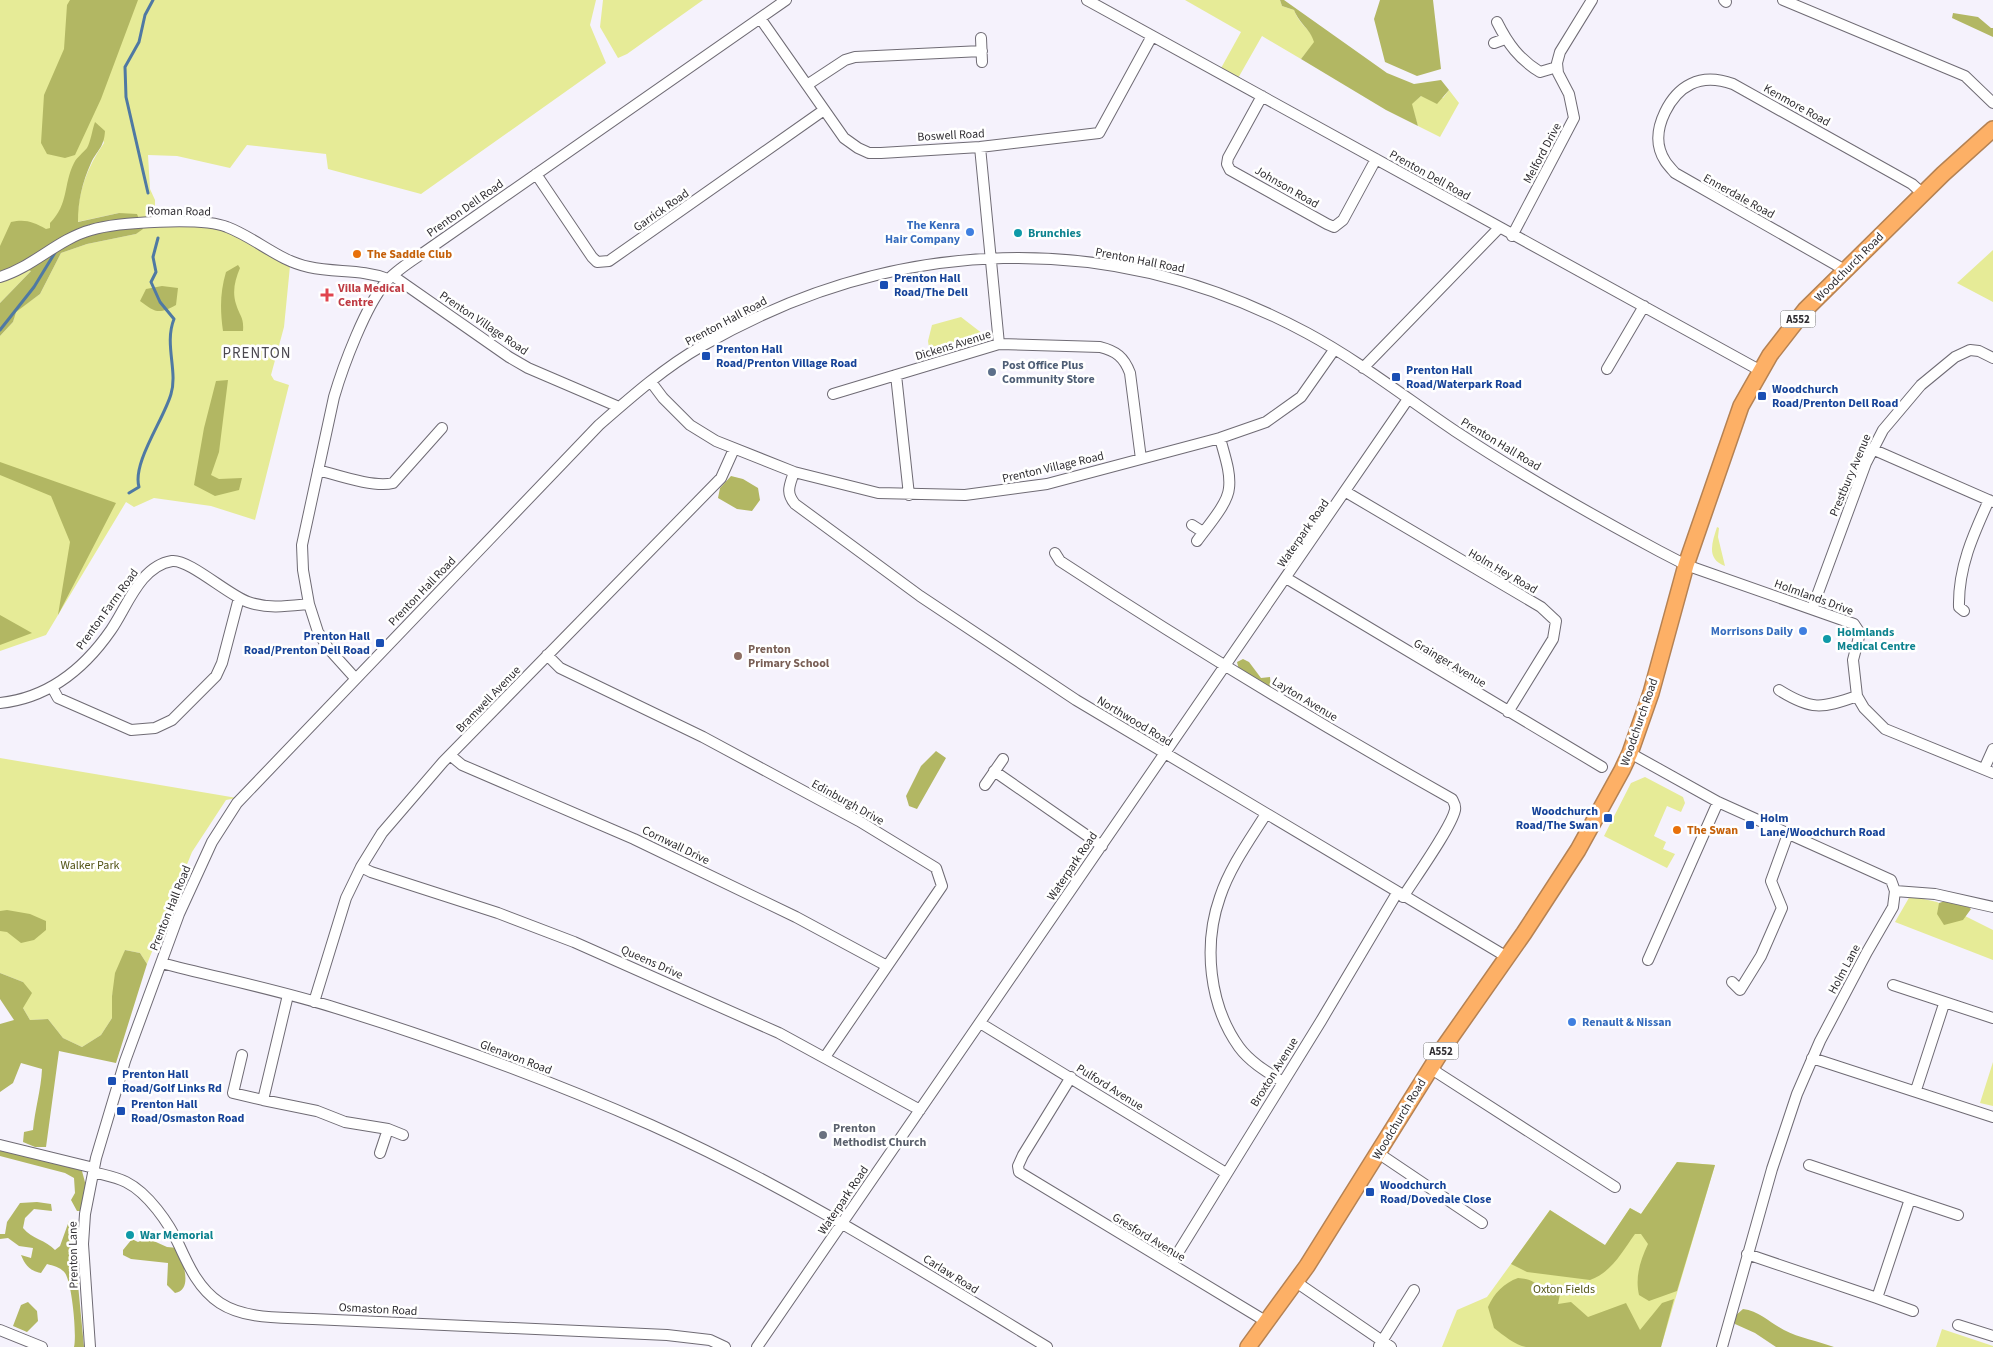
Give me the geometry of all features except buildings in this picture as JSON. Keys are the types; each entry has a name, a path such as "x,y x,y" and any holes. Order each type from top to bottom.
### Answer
{"highway":[{"name":"Woodchurch Road","path":"1248,1347 1296,1282 1430,1068 1578,850 1630,753 1650,693 1686,565 1741,406 1770,355 1795,322 1845,270 1923,194 1993,130"}],"street":[{"name":"Prenton Dell Road","path":"355,678 328,648 318,632 308,604 302,546 340,377 375,296 390,278 786,0"},
{"name":"Prenton Dell Road","path":"1087,0 1512,236 1761,371"},
{"path":"1498,22 1506,39 1525,63 1540,72 1557,67 1560,52 1592,0"},
{"path":"1783,0 1965,76 1993,103"},
{"name":"Boswell Road","path":"760,18 824,110 851,145 869,152 980,147 1099,133 1152,36"},
{"path":"981,38 982,62"},
{"path":"1494,43 1506,39"},
{"path":"807,84 845,60 854,57 982,51"},
{"name":"Melford Drive","path":"1512,236 1574,118 1570,94 1558,73 1557,67"},
{"name":"Kenmore Road","path":"1663,117 1684,88 1693,83 1712,78 1722,80 1733,84 1868,159 1912,184 1923,194"},
{"name":"Johnson Road","path":"1262,96 1228,158 1227,164 1230,170 1327,224 1334,227 1343,220 1376,159"},
{"name":"Garrick Road","path":"536,174 592,256 598,262 609,261 824,110"},
{"name":"Ennerdale Road","path":"1663,117 1658,134 1659,148 1664,160 1675,173 1845,270"},
{"path":"980,147 999,344"},
{"name":"Roman Road","path":"0,277 14,273 64,242 90,230 126,223 156,222 227,226 289,261 310,267 359,272 390,278"},
{"path":"1363,368 1498,228"},
{"name":"Prenton Hall Road","path":"94,1168 125,1061 179,914 212,842 237,803 599,425 651,382 701,346 799,298 886,272 956,260 1052,258 1155,273 1224,295 1308,334 1363,368 1459,434 1626,534 1686,565"},
{"name":"Prenton Village Road","path":"390,278 528,368 620,407"},
{"path":"1607,369 1644,306"},
{"name":"Dickens Avenue","path":"833,394 999,344 1100,347 1120,355 1130,373 1141,459"},
{"name":"Prenton Village Road","path":"651,382 663,398 690,425 734,449 794,472 878,493 965,496 1047,484 1220,438 1266,422 1301,397 1334,350"},
{"name":"Prestbury Avenue","path":"1812,609 1835,543 1872,450 1882,430 1907,399 1940,369 1970,350 1979,351 1993,358"},
{"path":"896,375 909,495"},
{"name":"Waterpark Road","path":"756,1347 1102,846 1164,753 1346,492 1408,399"},
{"path":"318,470 371,483 386,484 392,482 442,428"},
{"path":"1197,541 1225,500 1229,490 1230,479 1220,438"},
{"name":"Bramwell Avenue","path":"314,1002 346,898 361,867 382,833 450,756 721,478 734,449"},
{"path":"1872,450 1991,501 1964,559 1960,610"},
{"name":"Northwood Road","path":"794,472 788,491 795,504 920,596 986,641 1076,700 1400,895 1507,957"},
{"name":"Holm Hey Road","path":"1346,492 1541,607 1556,621 1553,639 1508,712"},
{"path":"1192,525 1203,532"},
{"name":"Layton Avenue","path":"1055,553 1065,565 1225,666 1367,751 1452,799 1455,804 1455,810 1449,824 1400,895"},
{"name":"Prenton Farm Road","path":"0,704 41,693 78,668 96,650 111,630 139,584 152,570 161,564 174,560 186,564 239,598 262,606 308,604"},
{"name":"Holmlands Drive","path":"1686,565 1854,624 1860,633 1853,660 1857,696"},
{"name":"Grainger Avenue","path":"1286,578 1602,767"},
{"path":"52,687 58,698 131,730 155,728 172,720 216,676 222,663 239,598"},
{"name":"Edinburgh Drive","path":"547,655 560,668 703,737 859,821 936,868 942,886 825,1057"},
{"path":"1777,690 1806,705 1824,706 1857,696 1864,708 1885,729 1989,771 1993,749"},
{"path":"1630,753 1718,802 1891,880 1895,891 1936,894 1993,907"},
{"name":"Cornwall Drive","path":"450,756 462,765 634,839 796,917 887,966"},
{"path":"985,785 1003,759"},
{"path":"994,771 1102,846"},
{"path":"1648,960 1718,802"},
{"path":"1266,814 1230,873 1219,898 1213,919 1210,961 1213,986 1226,1026 1240,1048 1252,1060 1283,1082"},
{"path":"1732,982 1740,990 1761,956 1782,908 1771,881 1788,834"},
{"name":"Queens Drive","path":"361,867 371,872 498,913 574,942 761,1025 825,1057 920,1110"},
{"name":"Holm Lane","path":"1722,1347 1747,1254 1797,1094 1812,1058 1866,952 1893,907 1895,891"},
{"name":"Broxton Avenue","path":"1171,1264 1400,895"},
{"name":"Glenavon Road","path":"162,962 314,1002 516,1069 651,1125 756,1175 843,1223"},
{"path":"1893,985 1944,1004 1993,1018"},
{"path":"263,1100 288,995"},
{"path":"1916,1090 1944,1004"},
{"name":"Pulford Avenue","path":"980,1023 1226,1173"},
{"path":"242,1055 233,1093 316,1111 345,1122 388,1129 403,1135"},
{"path":"1812,1058 1916,1090 1993,1117"},
{"path":"1430,1068 1614,1187"},
{"name":"Gresford Avenue","path":"1071,1077 1022,1154 1018,1166 1020,1172 1267,1322"},
{"path":"380,1153 388,1129"},
{"name":"Osmaston Road","path":"0,1145 94,1168 127,1182 166,1220 197,1281 221,1303 238,1312 313,1319 667,1335 710,1340 725,1347"},
{"path":"1378,1153 1482,1223"},
{"path":"1809,1165 1958,1215"},
{"name":"Prenton Lane","path":"90,1347 83,1244 84,1214 94,1168"},
{"path":"1877,1298 1910,1199"},
{"name":"Carlaw Road","path":"843,1223 1046,1347"},
{"path":"1747,1254 1913,1311"},
{"path":"1296,1282 1384,1345 1414,1290"},
{"path":"1958,1324 1993,1336"},
{"path":"0,1330 42,1347"}],"green space":[{"path":"0,0 596,0 590,25 606,63 421,194 328,169 326,154 247,145 230,168 177,156 148,155 150,189 155,200 155,208 160,208 159,220 139,220 119,213 77,222 79,200 84,180 104,143 98,125 62,232 31,271 0,303"},
{"path":"70,0 138,0 101,99 75,155 65,158 47,154 41,143 44,95 64,49 67,5"},
{"path":"603,0 703,0 627,54 618,58 600,27"},
{"path":"1185,0 1280,0 1282,6 1294,10 1315,42 1301,59 1262,36 1237,80 1220,70 1241,32"},
{"path":"1280,0 1284,0 1387,73 1414,84 1441,80 1449,90 1437,104 1421,96 1412,104 1418,126 1386,110 1301,59 1314,42 1294,10 1282,6"},
{"path":"1380,0 1433,0 1441,69 1417,76 1385,62 1374,19"},
{"path":"1953,13 1978,17 1993,28 1993,37 1952,18"},
{"path":"1449,90 1459,103 1440,137 1418,126 1411,104 1421,96 1443,98"},
{"path":"95,122 105,131 104,137 102,145 91,163 85,178 80,199 78,222 119,213 137,214 143,229 136,234 87,244 61,253 40,294 16,312 13,322 0,336 0,303 31,271 18,266 0,274 0,246 11,222 25,221 46,229 50,228 50,223 56,216 63,201 74,163 87,148"},
{"path":"145,226 212,226 224,228 290,266 284,327 271,375 274,380 289,385 255,520 211,506 154,498 134,507 126,502 46,635 0,651 0,336 13,322 15,312 40,294 61,253 87,244 136,234"},
{"path":"1993,250 1993,302 1957,283"},
{"path":"238,265 240,268 235,281 234,295 242,320 243,331 223,331 221,301 224,279 226,272"},
{"path":"162,286 178,288 176,305 157,311 140,301 146,289"},
{"path":"961,317 983,334 975,344 930,355 928,341 932,325"},
{"path":"228,380 219,452 211,475 219,479 242,478 239,490 215,496 194,485 204,428 216,381"},
{"path":"0,462 116,503 58,615 70,542 51,496 0,475"},
{"path":"731,476 743,479 758,488 760,500 752,511 737,509 718,498 720,488"},
{"path":"1717,527 1719,528 1718,537 1725,566 1719,563 1713,555 1712,545"},
{"path":"0,615 32,633 0,645"},
{"path":"1243,659 1249,662 1261,678 1270,677 1271,688 1250,686 1242,682 1237,662"},
{"path":"936,751 946,758 917,809 909,806 906,796 921,766"},
{"name":"Walker Park","path":"0,758 237,798 226,800 192,852 147,964 140,953 125,950 112,996 112,1018 101,1035 82,1047 63,1038 48,1019 30,1020 23,1008 23,982 0,973"},
{"path":"1645,777 1683,797 1685,803 1681,812 1667,806 1654,836 1666,842 1663,849 1675,854 1667,868 1604,836 1631,783"},
{"path":"1910,896 1937,902 1993,930 1993,960 1895,922"},
{"path":"1951,899 1964,903 1971,909 1963,920 1944,925 1937,914 1939,903"},
{"path":"7,910 30,914 46,921 46,930 34,940 21,943 7,932 0,931 0,911"},
{"path":"125,950 140,953 147,964 116,1063 59,1051 46,1147 35,1147 23,1142 24,1132 33,1130 42,1069 21,1063 13,1083 0,1092 0,1024 14,1020 0,999 0,973 23,982 32,993 23,1008 30,1020 48,1019 63,1038 82,1047 101,1035 112,1018 115,973"},
{"path":"1993,1062 1993,1106 1980,1103"},
{"path":"0,1147 58,1161 82,1171 86,1186 81,1211 77,1211 71,1200 75,1193 74,1178 65,1173 0,1156"},
{"name":"Oxton Fields","path":"1677,1162 1715,1165 1661,1347 1442,1347 1457,1310 1487,1297 1550,1210 1605,1246 1630,1208 1641,1214"},
{"path":"1677,1162 1715,1165 1677,1291 1649,1301 1639,1295 1639,1269 1648,1244 1641,1234 1635,1234 1610,1267 1590,1280 1527,1272 1511,1264 1550,1210 1605,1245 1630,1208 1641,1214"},
{"path":"37,1202 51,1204 52,1211 34,1209 25,1218 23,1228 55,1250 60,1246 69,1221 76,1220 74,1243 84,1347 74,1347 73,1309 70,1287 65,1273 59,1268 47,1264 41,1273 34,1271 26,1265 21,1255 31,1258 33,1248 19,1246 8,1238 0,1239 0,1234 5,1234 7,1222 20,1203"},
{"path":"147,1238 167,1247 178,1248 185,1274 184,1286 181,1291 175,1293 167,1285 168,1263 131,1259 123,1255 123,1250 132,1239 138,1242"},
{"path":"1518,1278 1532,1281 1542,1291 1552,1284 1558,1286 1560,1294 1558,1304 1571,1302 1588,1317 1626,1303 1640,1330 1662,1303 1674,1299 1661,1347 1526,1347 1518,1344 1494,1328 1488,1307 1500,1289"},
{"path":"28,1302 37,1311 38,1321 27,1332 13,1326 21,1305"},
{"path":"1743,1309 1760,1315 1790,1333 1834,1347 1776,1347 1755,1333 1735,1324 1735,1316"},
{"path":"1942,1329 1993,1346 1993,1347 1936,1347"}],"waterway":[{"path":"148,193 126,97 125,67 139,42 145,15 153,0"},
{"path":"129,493 139,487 140,466 167,404 173,385 170,338 174,319 160,302 151,282 156,272 153,257 158,238"},
{"path":"0,330 34,287 56,251"}],"place":[{"name":"The Kenra Hair Company","path":"970,232"},
{"name":"Brunchies","path":"1018,233"},
{"name":"The Saddle Club","path":"357,254"},
{"name":"Prenton Hall Road/The Dell","path":"884,285"},
{"name":"Villa Medical Centre","path":"327,295"},
{"name":"Prenton Hall Road/Prenton Village Road","path":"706,356"},
{"name":"Post Office Plus Community Store","path":"992,372"},
{"name":"Prenton Hall Road/Waterpark Road","path":"1396,377"},
{"name":"Woodchurch Road/Prenton Dell Road","path":"1762,396"},
{"name":"Morrisons Daily","path":"1803,631"},
{"name":"Holmlands Medical Centre","path":"1827,639"},
{"name":"Prenton Hall Road/Prenton Dell Road","path":"380,643"},
{"name":"Prenton Primary School","path":"738,656"},
{"name":"Woodchurch Road/The Swan","path":"1608,818"},
{"name":"Holm Lane/Woodchurch Road","path":"1750,825"},
{"name":"The Swan","path":"1677,830"},
{"name":"Renault & Nissan","path":"1572,1022"},
{"name":"Prenton Hall Road/Golf Links Rd","path":"112,1081"},
{"name":"Prenton Hall Road/Osmaston Road","path":"121,1111"},
{"name":"Prenton Methodist Church","path":"823,1135"},
{"name":"Woodchurch Road/Dovedale Close","path":"1370,1192"},
{"name":"War Memorial","path":"130,1235"}],"district":[{"name":"PRENTON","path":"257,353"}]}
